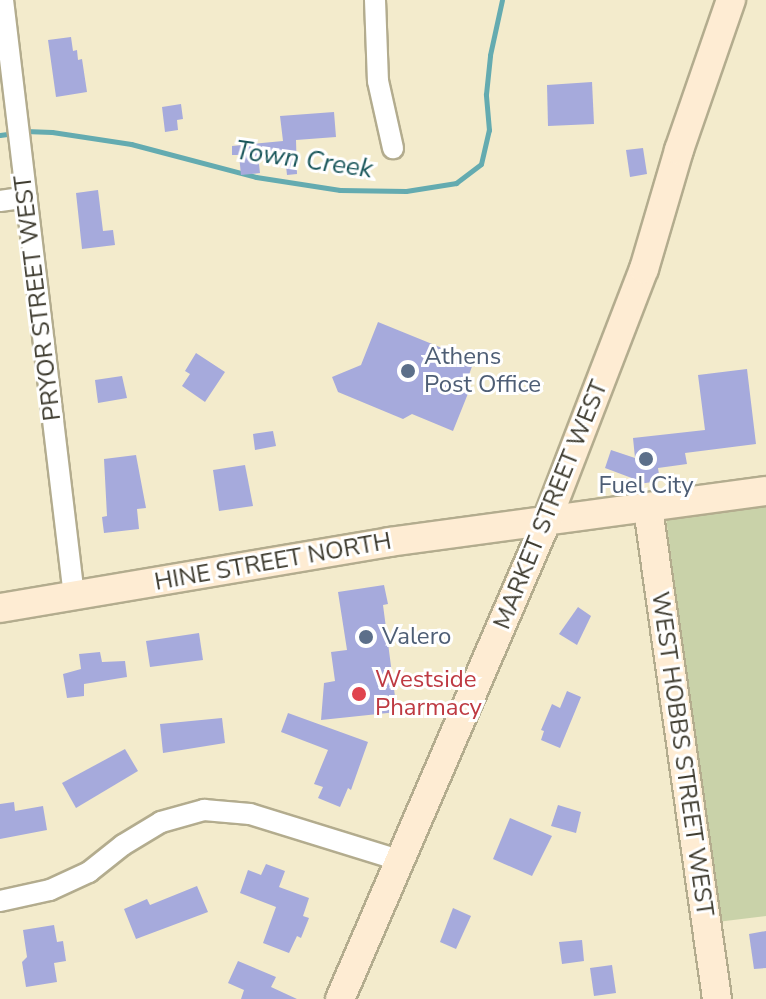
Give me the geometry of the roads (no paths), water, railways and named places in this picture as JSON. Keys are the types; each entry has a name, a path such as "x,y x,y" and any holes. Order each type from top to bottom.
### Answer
{"street":[{"name":"PRYOR STREET WEST","path":"3,0 74,596"},
{"path":"375,0 378,81 393,148"},
{"name":"MARKET STREET WEST","path":"340,999 547,520 644,269 679,150 731,0"},
{"path":"0,201 27,197"},
{"name":"HINE STREET NORTH","path":"0,608 389,542 766,491"},
{"name":"WEST HOBBS STREET WEST","path":"648,508 717,999"},
{"path":"0,901 50,890 89,872 161,822 204,810 250,814 402,861"}],"waterway":[{"name":"Town Creek","path":"25,131 131,144 256,177 340,190 406,191 456,183 481,164 489,130 486,94 490,55 502,0"},
{"name":"Town Creek","path":"0,135 15,133"}],"place":[{"name":"Athens Post Office","path":"408,371"},
{"name":"Fuel City","path":"646,459"},
{"name":"Valero","path":"366,637"},
{"name":"Westside Pharmacy","path":"359,694"}]}
